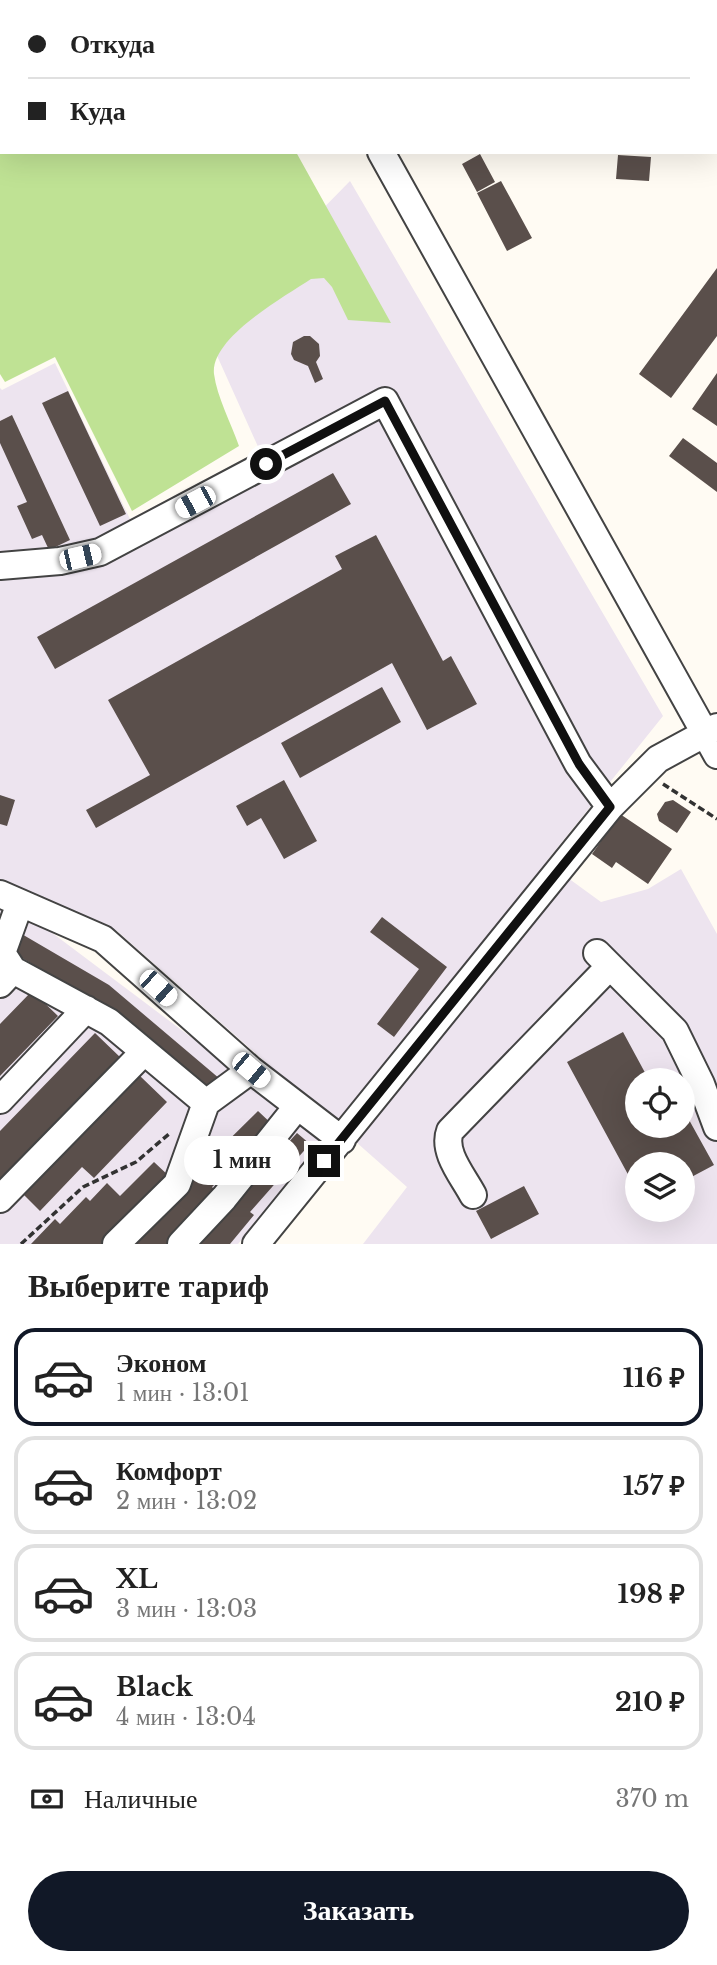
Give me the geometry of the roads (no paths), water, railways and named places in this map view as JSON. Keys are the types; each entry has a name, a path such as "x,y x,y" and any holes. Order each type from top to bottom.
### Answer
{"street":[{"path":"256,1244 610,807 658,759 713,739 382,154"},
{"path":"0,566 60,561 100,552 385,401 579,764 610,807"},
{"path":"206,1103 108,1022 86,1009 6,977 2,953 10,898 103,939 296,1108 342,1140"},
{"path":"473,1195 449,1150 446,1141 450,1131 603,959 675,1031 701,1084 717,1127"},
{"path":"0,1100 86,1009"},
{"path":"0,1199 144,1052"},
{"path":"116,1244 177,1184 206,1103 251,1070"},
{"path":"181,1244 224,1198 296,1108"}]}
